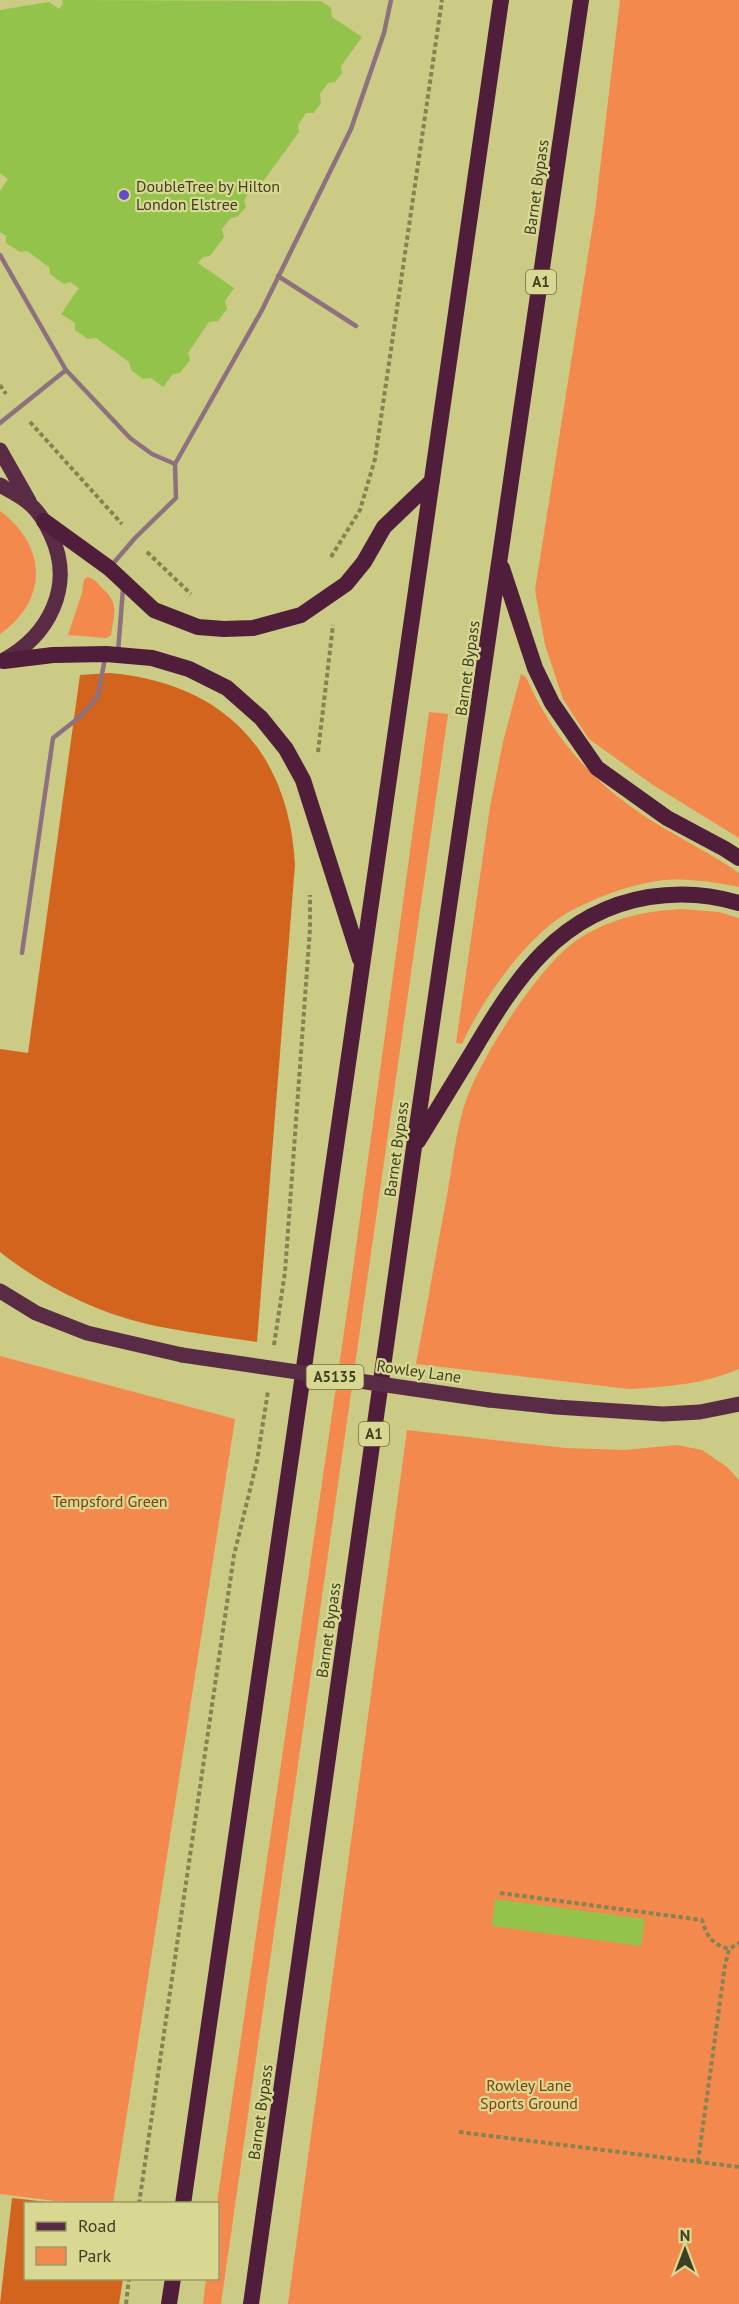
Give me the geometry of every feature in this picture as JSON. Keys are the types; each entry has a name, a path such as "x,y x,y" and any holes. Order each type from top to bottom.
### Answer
{"highway":[{"path":"183,2202 501,0"},
{"name":"Barnet Bypass","path":"251,2304 414,1147 582,0"},
{"path":"44,521 109,568 154,610 198,627 253,628 279,623 301,615 346,584 364,562 384,527 432,482"},
{"path":"500,564 535,668 552,703 597,768 667,819 739,858"},
{"path":"2,662 53,655 152,658 189,669 228,688 267,726 286,750 303,780 362,963"},
{"path":"414,1147 504,998 528,968 562,934 593,915 629,901 674,893 716,896 739,903"},
{"path":"169,2304 173,2280"}],"main road":[{"path":"0,450 30,504 44,521 58,549 61,576 56,603 45,625 28,645 2,662"},
{"path":"0,485 30,504"},
{"name":"Rowley Lane","path":"0,1291 36,1313 87,1333 182,1355 489,1400 556,1407 663,1414 700,1412 739,1404"}],"lane":[{"path":"109,568 135,538 176,498 175,464 242,348 351,129 384,33 391,0"},
{"path":"0,255 66,370 130,438 152,454 175,464"},
{"path":"278,276 356,326"},
{"path":"0,423 66,370"},
{"path":"22,953 53,738 81,716 98,696 112,655 124,582"}],"path":[{"path":"327,564 360,510 375,459 442,0"},
{"path":"0,385 157,564 183,589 197,598"},
{"path":"317,755 335,614"},
{"path":"273,1355 285,1272 309,941 310,894"},
{"path":"139,2202 234,1555 257,1461 268,1390"},
{"path":"500,1893 702,1920 707,1936 716,1945 729,1949"},
{"path":"698,2162 725,1965 729,1949 739,1943"},
{"path":"459,2132 739,2167"},
{"path":"126,2304 129,2280"}],"green space":[{"path":"620,0 739,0 739,838 653,785 589,739 563,699 545,645 535,590 595,211"},
{"path":"0,511 16,525 27,540 34,556 36,573 34,589 27,605 16,620 0,634"},
{"path":"87,577 92,578 108,594 114,604 111,635 106,638 68,635 84,580"},
{"path":"521,674 526,677 559,736 588,770 640,813 739,873 739,887 688,880 657,881 610,893 567,913 536,938 506,971 481,1008 462,1044 456,1043 490,807 503,742"},
{"path":"429,712 448,714 221,2304 203,2304 206,2280 219,2280 219,2202 217,2202 351,1284"},
{"path":"682,909 719,912 739,918 739,1369 699,1381 629,1389 416,1364 459,1125 466,1100 490,1050 535,983 567,947 595,929 619,920 643,913"},
{"name":"Tempsford Green","path":"0,1356 235,1419 113,2202 63,2202 0,2194"},
{"name":"Rowley Lane Sports Ground","path":"407,1430 566,1448 625,1450 677,1445 702,1450 727,1467 739,1480 739,2304 288,2304"}],"shaded area":[{"path":"110,673 150,679 186,691 217,708 243,730 264,757 279,788 290,824 295,865 257,1342 157,1326 124,1318 86,1304 50,1286 0,1252 0,1049 28,1053 80,675"},
{"path":"12,2198 47,2202 24,2202 24,2280 123,2280 119,2304 0,2304"}],"building":[{"name":"DoubleTree by Hilton London Elstree","path":"62,0 321,1 331,8 332,17 362,37 341,66 342,73 335,82 328,83 320,94 321,103 314,113 306,113 298,125 299,132 259,187 252,188 244,200 246,207 238,216 230,219 222,229 224,237 210,256 203,257 198,263 234,288 225,301 227,309 218,321 209,322 188,353 190,360 180,373 173,374 163,387 151,378 143,379 131,370 129,362 96,338 88,339 75,330 75,323 61,314 79,288 70,282 64,284 50,274 49,267 27,251 20,252 6,243 6,236 0,232 0,191 8,179 0,173 0,10 49,2 59,9 63,4"},
{"path":"495,1899 645,1919 641,1946 492,1926"}],"place":[{"name":"DoubleTree by Hilton London Elstree","path":"124,195"}]}
